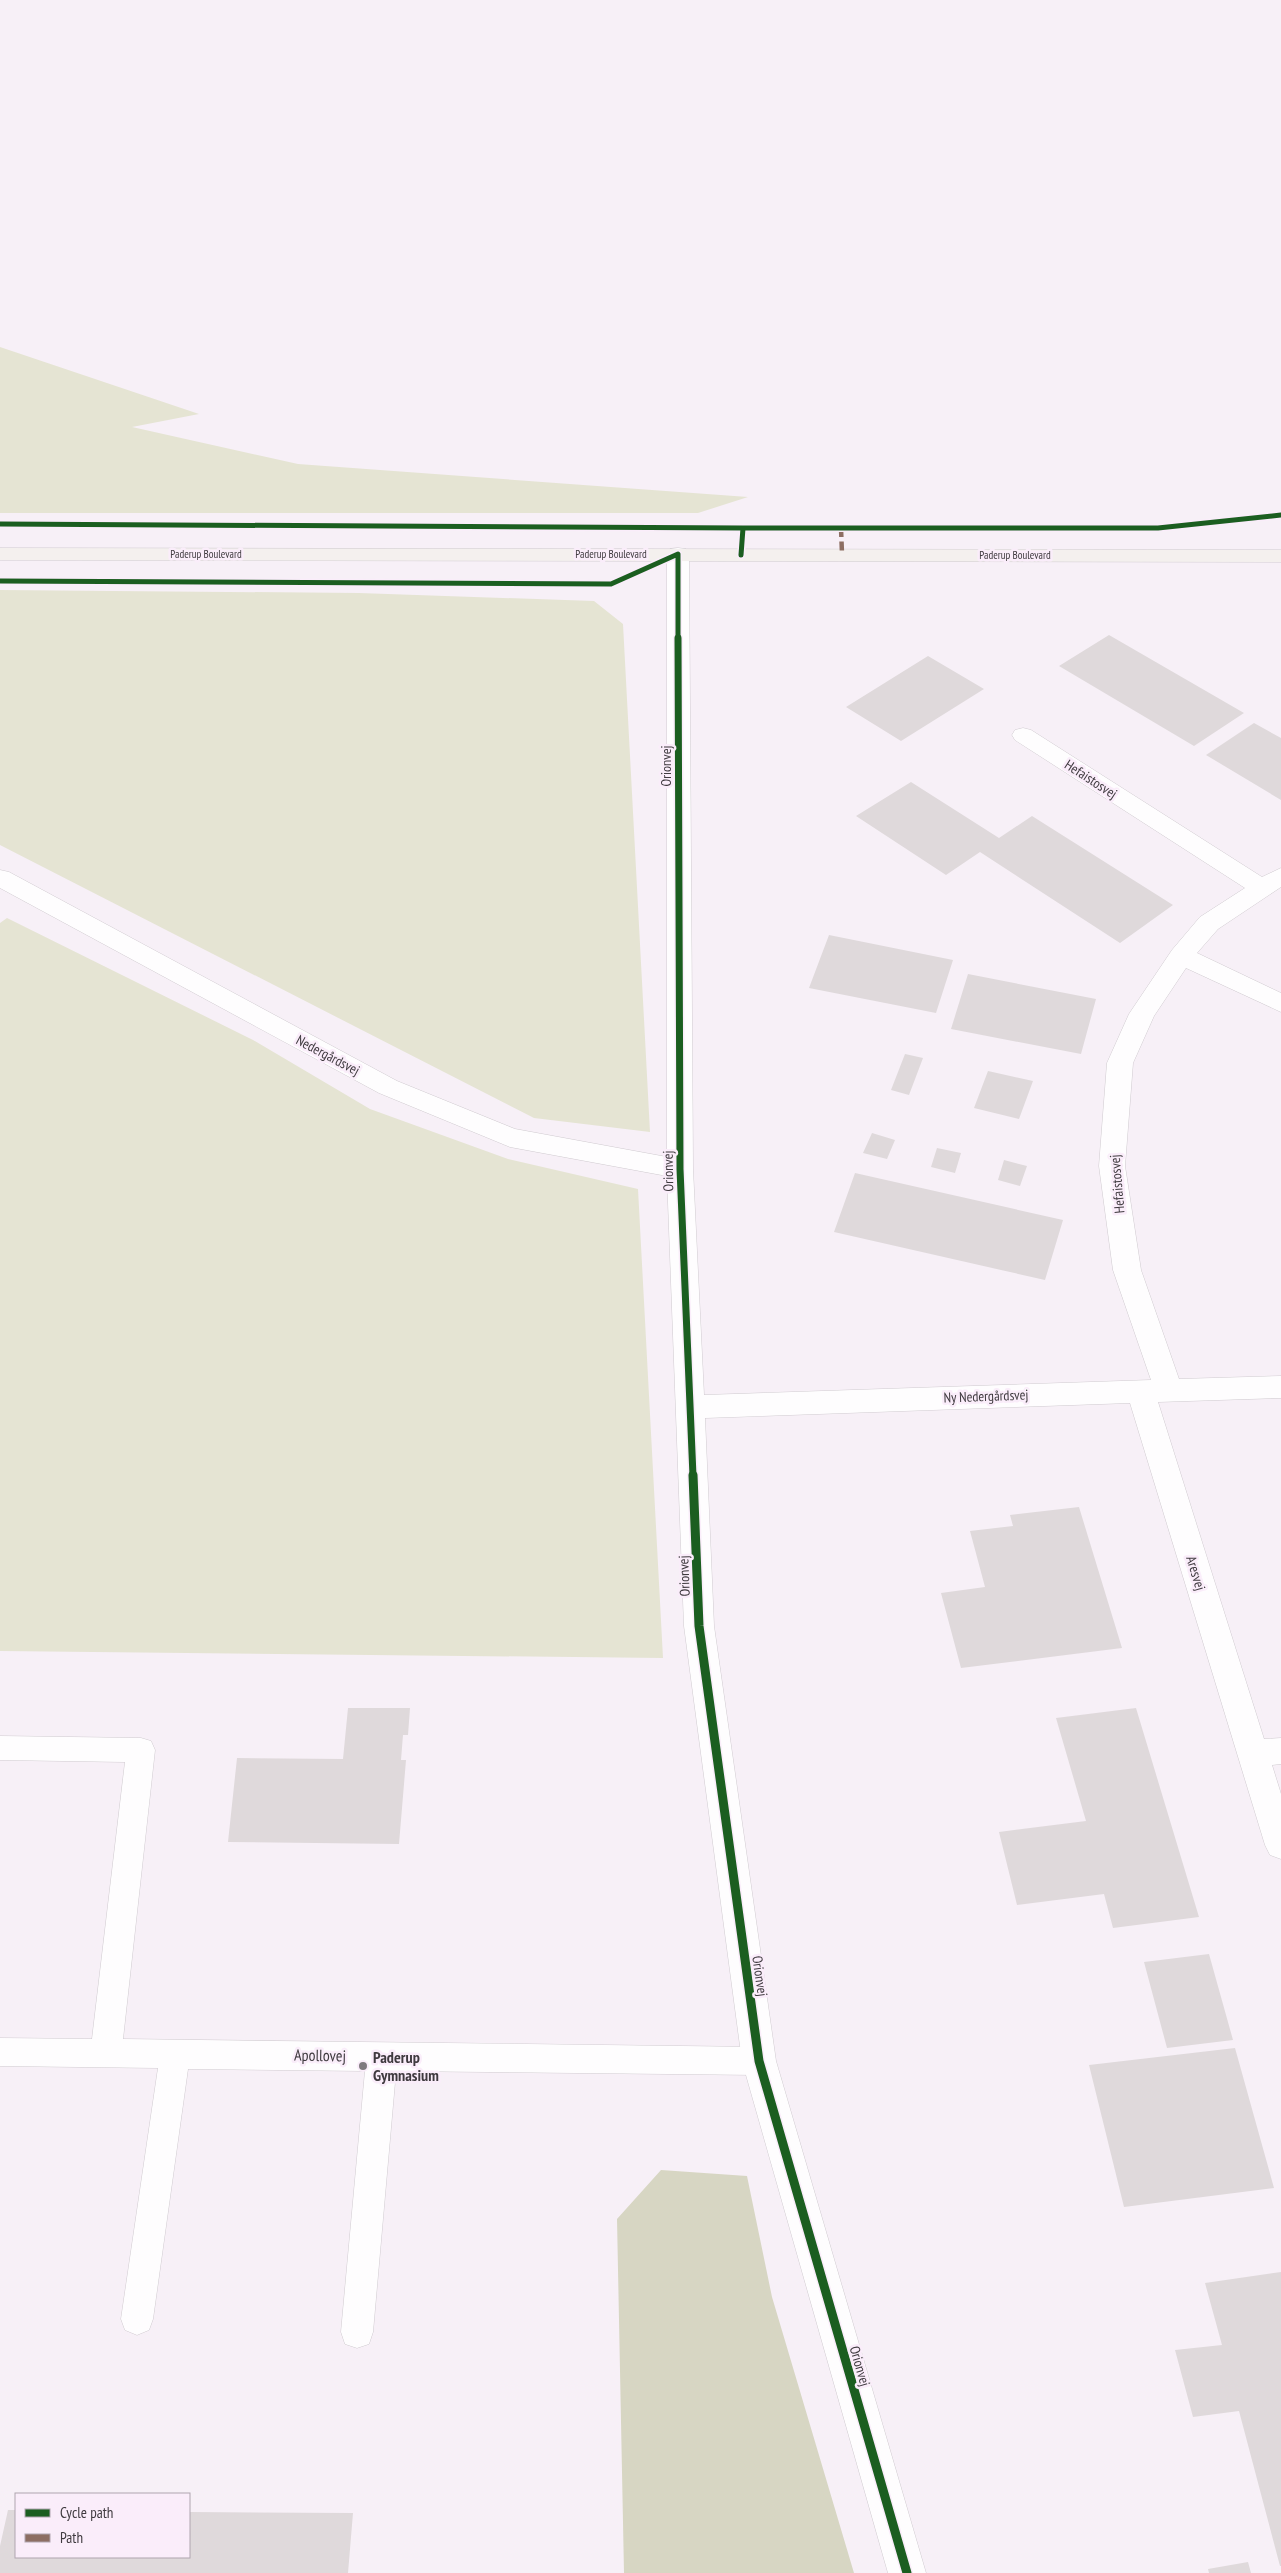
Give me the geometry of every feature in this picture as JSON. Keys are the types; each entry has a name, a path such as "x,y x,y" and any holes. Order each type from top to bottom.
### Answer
{"street":[{"name":"Paderup Boulevard","path":"0,554 1281,556"},
{"name":"Orionvej","path":"678,554 680,1169 699,1626 760,2061 907,2573"},
{"name":"Hefaistosvej","path":"1023,735 1271,882 1209,923 1181,956 1142,1014 1120,1063 1112,1166 1127,1270 1154,1391"},
{"name":"Nedergårdsvej","path":"0,878 396,1090 510,1138 680,1169"},
{"path":"1181,956 1281,1003"},
{"name":"Ny Nedergårdsvej","path":"690,1407 1281,1387"},
{"name":"Aresvej","path":"1154,1391 1267,1753 1281,1845"}],"lane":[{"path":"0,1748 141,1750 106,2053"},
{"name":"Apollovej","path":"0,2052 760,2061"},
{"path":"137,2319 175,2054"},
{"path":"357,2332 382,2056"}],"green space":[{"path":"0,347 199,414 132,427 298,464 748,497 698,513 0,513"},
{"path":"0,590 359,593 594,601 623,624 650,1132 534,1118 0,845"},
{"path":"7,918 253,1040 370,1109 508,1159 638,1189 663,1658 0,1651 0,923"},
{"path":"661,2170 747,2176 772,2297 854,2573 624,2573 617,2219"}],"building":[{"path":"1109,635 1244,713 1194,746 1059,666"},
{"path":"928,656 984,689 901,741 846,707"},
{"path":"1254,723 1281,738 1281,800 1206,755"},
{"path":"911,782 999,838 1032,816 1173,905 1120,943 980,852 946,875 856,816"},
{"path":"829,935 953,960 936,1013 809,988"},
{"path":"968,974 1096,999 1081,1054 951,1029"},
{"path":"905,1054 923,1058 909,1095 891,1090"},
{"path":"988,1071 1033,1081 1019,1119 974,1108"},
{"path":"872,1133 895,1140 887,1159 863,1153"},
{"path":"937,1148 961,1153 955,1173 931,1167"},
{"path":"1004,1160 1027,1166 1020,1186 998,1180"},
{"path":"855,1173 1063,1220 1045,1280 834,1232"},
{"path":"1079,1507 1122,1648 961,1668 941,1593 985,1587 970,1531 1013,1526 1010,1515"},
{"path":"348,1708 410,1708 408,1735 403,1735 401,1760 406,1760 399,1844 228,1842 237,1758 343,1759"},
{"path":"1136,1708 1199,1917 1113,1928 1104,1894 1017,1905 999,1832 1086,1821 1056,1718"},
{"path":"1209,1954 1233,2040 1167,2048 1144,1962"},
{"path":"1235,2048 1274,2188 1124,2207 1089,2065"},
{"path":"1281,2272 1280,2566 1239,2411 1193,2417 1175,2350 1222,2345 1205,2283"},
{"path":"8,2510 15,2510 15,2558 190,2558 190,2512 353,2513 348,2573 0,2573 0,2546"},
{"path":"1248,2562 1251,2573 1209,2573 1208,2569"}],"marked path":[{"path":"841,528 842,554"}],"cycle path":[{"path":"741,555 743,528 1158,528 1281,515"},
{"path":"0,524 743,528"},
{"path":"0,581 611,584 678,554 680,1169 699,1626 759,2061 907,2573"}],"place":[{"name":"Paderup Gymnasium","path":"363,2066"}]}
